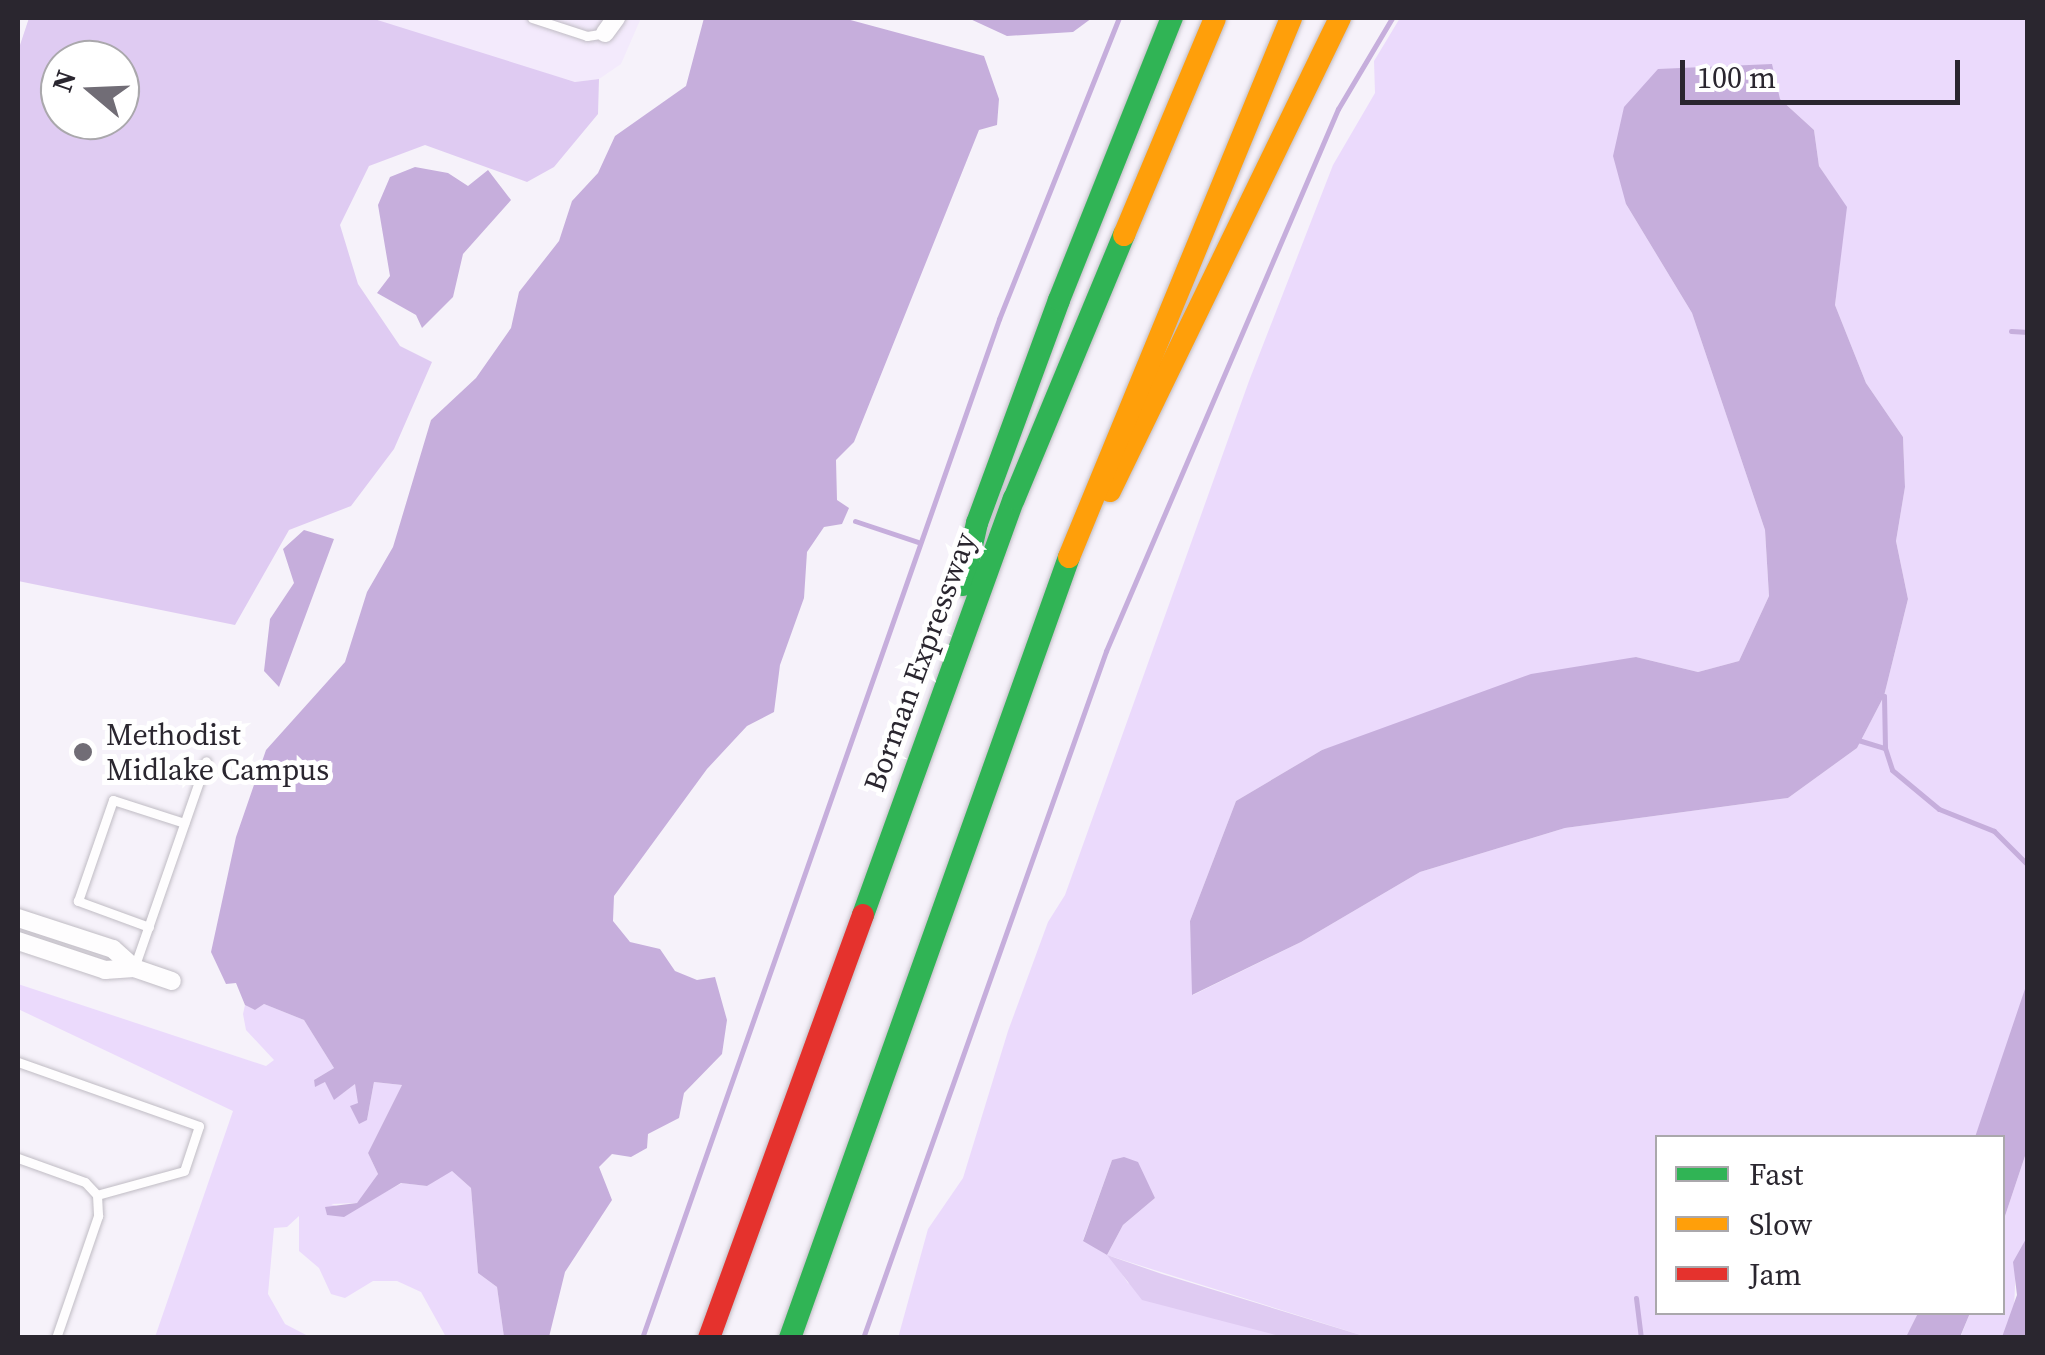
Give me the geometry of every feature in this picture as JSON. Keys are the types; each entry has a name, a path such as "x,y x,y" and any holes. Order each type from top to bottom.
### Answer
{"highway":[{"path":"938,696 977,523 1172,18"},
{"name":"Borman Expressway","path":"709,1338 938,696 1090,306 1216,18"},
{"path":"790,1338 1058,582 1291,18"},
{"path":"1058,582 1131,456 1340,18"}],"street":[{"path":"18,918 112,950 134,968 172,981"},
{"path":"18,941 105,970 134,968"}],"lane":[{"path":"532,18 587,36 610,25"},
{"path":"134,968 206,760"},
{"path":"148,927 78,901 113,800 184,823"},
{"path":"18,1062 199,1126 184,1172 97,1195"},
{"path":"18,1158 85,1182 97,1195 98,1216 56,1338"}],"shaded area":[{"path":"29,18 371,18 575,82 599,79 598,114 554,167 527,182 425,145 369,166 340,225 358,284 400,346 432,362 394,449 351,506 289,530 235,625 18,581 18,51"},
{"path":"350,18 641,18 621,64 599,79 576,82"},
{"path":"704,18 843,18 984,56 999,99 997,125 979,130 854,442 836,460 837,500 849,508 842,524 824,527 807,552 804,598 780,665 774,712 747,726 707,769 614,896 613,921 630,942 660,949 675,971 697,980 715,977 727,1020 722,1054 684,1093 679,1118 648,1134 647,1148 631,1157 612,1154 599,1167 612,1200 565,1272 549,1337 504,1337 497,1287 478,1273 471,1188 452,1171 427,1186 401,1183 344,1217 327,1215 325,1207 357,1203 378,1174 368,1153 402,1085 374,1082 367,1120 359,1124 350,1106 358,1103 355,1084 334,1100 325,1082 315,1087 314,1080 334,1068 304,1020 264,1004 255,1010 245,1005 236,983 226,984 211,952 236,837 266,750 345,662 367,592 393,547 431,420 476,378 511,328 519,292 559,241 572,201 598,173 615,136 686,86"},
{"path":"968,18 1092,18 1073,32 1007,36"},
{"path":"1400,18 2027,18 2028,983 2009,1045 1976,1135 1655,1135 1655,1315 1917,1315 1906,1337 1367,1337 1110,1256 1128,1283 1283,1337 898,1338 928,1229 963,1178 1008,1031 1048,922 1065,895 1249,381 1333,165 1375,93 1374,61","holes":["1780,99 1814,130 1819,166 1846,207 1835,305 1866,383 1903,437 1905,487 1896,541 1908,599 1884,696 1857,748 1788,798 1565,828 1420,872 1301,942 1193,995 1190,921 1236,801 1322,750 1636,657 1698,672 1739,661 1769,596 1765,530 1692,313 1626,204","1112,1160 1155,1198 1123,1225 1107,1255 1083,1240"]},
{"path":"1772,64 1780,99 1814,130 1819,166 1847,207 1835,305 1866,383 1903,437 1905,487 1896,541 1908,599 1884,696 1857,748 1788,798 1565,828 1420,872 1301,942 1192,995 1190,921 1236,801 1322,750 1531,674 1636,657 1698,672 1739,661 1769,596 1765,530 1692,313 1626,204 1613,156 1624,107 1658,69"},
{"path":"415,167 448,173 468,186 488,170 511,200 463,254 453,297 422,328 416,315 377,293 390,276 378,205 390,177"},
{"path":"304,530 334,539 279,687 264,671 270,619 294,583 283,549"},
{"path":"2027,983 2027,1150 2005,1216 2005,1135 1976,1135"},
{"path":"18,984 266,1066 274,1060 246,1030 243,1014 245,1005 255,1010 264,1004 304,1020 334,1068 314,1080 316,1086 325,1082 343,1093 355,1084 367,1120 374,1082 402,1085 368,1153 378,1174 367,1193 357,1203 331,1204 350,1211 402,1183 427,1186 451,1170 471,1188 478,1273 497,1287 504,1337 446,1337 421,1292 397,1281 373,1281 345,1298 331,1294 319,1268 299,1251 299,1216 287,1227 274,1228 268,1294 285,1324 310,1337 155,1337 233,1111 18,1009"},
{"path":"2027,1150 2027,1237 2016,1260 2014,1311 2002,1337 1960,1338 1969,1315 2005,1315 2005,1216"},
{"path":"1124,1157 1138,1162 1155,1198 1123,1225 1107,1255 1083,1241 1112,1160"},
{"path":"2027,1237 2027,1336 2002,1337 2017,1295 2013,1262"},
{"path":"1107,1255 1367,1337 1283,1337 1142,1300"},
{"path":"1917,1315 1969,1315 1960,1337 1906,1337"}],"waterway":[{"path":"642,1338 999,319 1119,18"},
{"path":"863,1338 1106,651 1338,109 1392,18"},
{"path":"2011,331 2028,332"},
{"path":"855,521 918,542"},
{"path":"1877,694 1884,696 1885,748"},
{"path":"1858,740 1885,748 1892,770 1939,809 1994,831 2028,865"},
{"path":"1636,1298 1641,1338"}],"traffic: fast":[{"path":"963,585 977,523 1059,300 1172,18"},
{"path":"863,915 1014,499 1124,235"},
{"path":"790,1338 1069,557"}],"traffic: slow":[{"path":"1124,235 1215,18"},
{"path":"1069,557 1291,18"},
{"path":"1110,491 1340,18"}],"traffic: jam":[{"path":"709,1338 863,915"}],"place":[{"name":"Methodist Midlake Campus","path":"83,752"}]}
